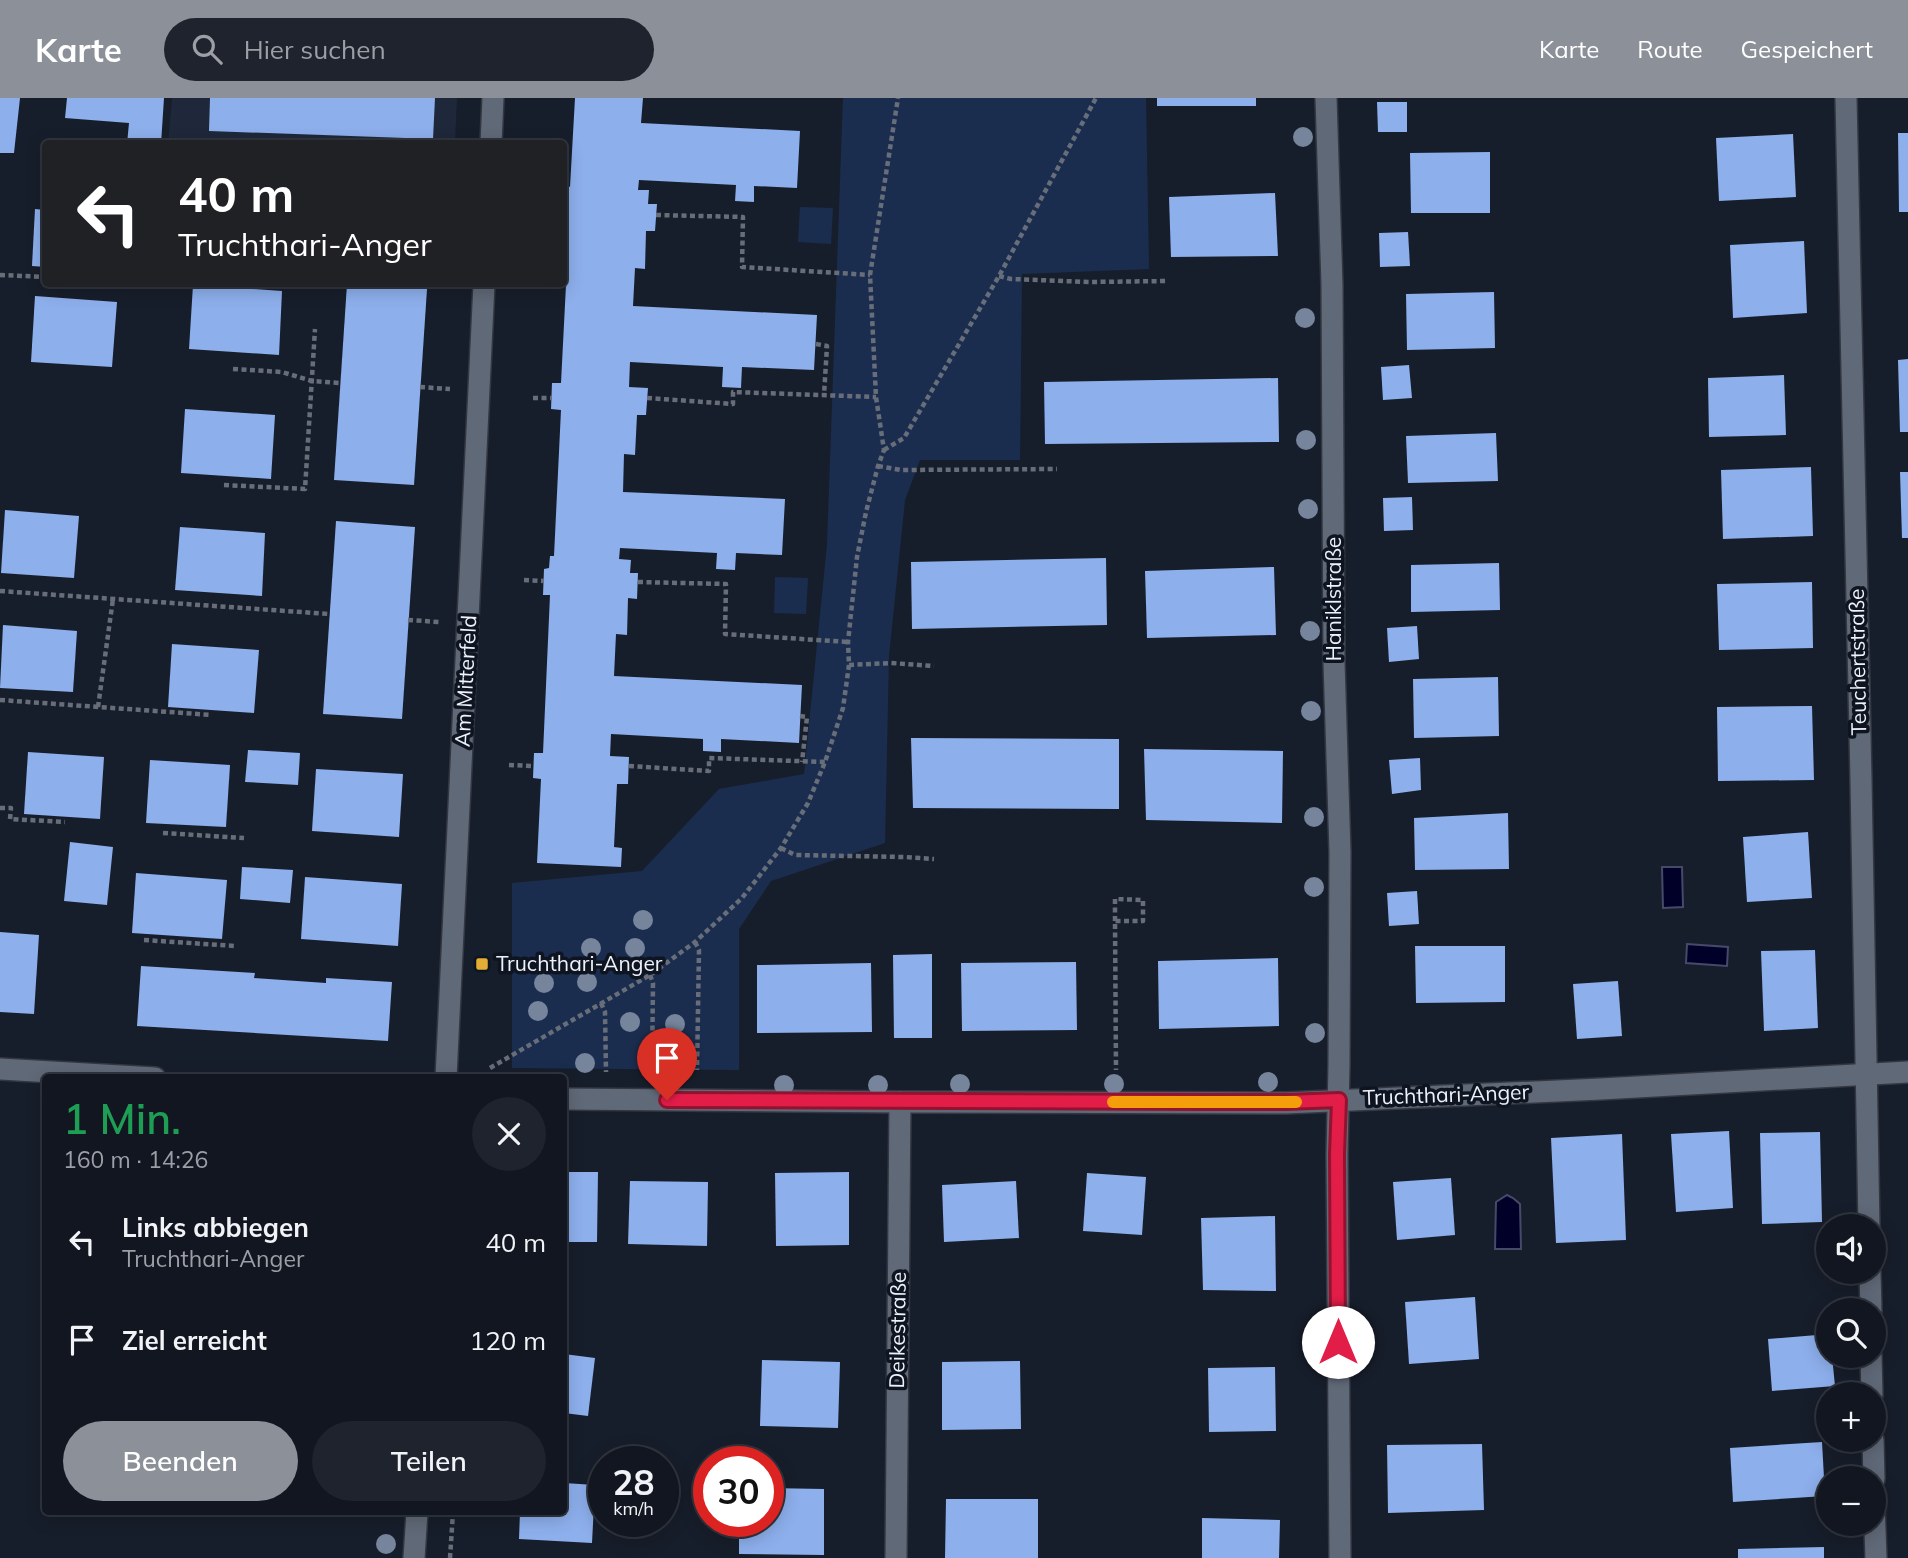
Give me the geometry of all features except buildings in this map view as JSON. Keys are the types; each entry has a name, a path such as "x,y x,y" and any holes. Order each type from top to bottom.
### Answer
{"street":[{"path":"491,140 494,98"},
{"name":"Haniklstraße","path":"1326,98 1332,285 1334,662 1340,852 1337,1154 1340,1558"},
{"name":"Teuchertstraße","path":"1846,98 1869,1214"},
{"name":"Am Mitterfeld","path":"446,1074 484,287"},
{"path":"0,1069 86,1074"},
{"name":"Truchthari-Anger","path":"567,1099 1286,1102 1601,1089 1908,1072"},
{"name":"Deikestraße","path":"896,1558 900,1102"},
{"path":"414,1558 416,1515"},
{"path":"1875,1536 1876,1558"}],"path":[{"path":"489,1068 649,975 695,942 742,898 781,848 808,803 843,708 857,557 866,512 884,450 876,397 870,275 898,98"},
{"path":"884,450 904,438 999,276 1097,98"},
{"path":"656,215 743,217 742,267 870,275"},
{"path":"0,275 42,277"},
{"path":"999,276 1011,279 1089,282 1167,281"},
{"path":"225,485 305,489 315,328"},
{"path":"816,344 827,346 824,395"},
{"path":"233,369 282,372 312,381 340,383"},
{"path":"647,398 733,404 733,392 876,397"},
{"path":"533,398 552,398"},
{"path":"878,467 901,470 1057,469"},
{"path":"524,580 544,581"},
{"path":"638,582 726,584 725,634 848,642"},
{"path":"0,591 330,614"},
{"path":"98,707 113,599"},
{"path":"408,620 432,622"},
{"path":"849,665 891,663 934,666"},
{"path":"0,700 212,715"},
{"path":"800,716 807,717 802,762"},
{"path":"629,766 709,771 709,758 825,762"},
{"path":"509,765 533,766"},
{"path":"0,807 11,808 10,819 65,822"},
{"path":"163,833 244,838"},
{"path":"781,848 795,855 934,859"},
{"path":"1115,921 1143,921 1143,900 1115,900 1115,921 1116,1070"},
{"path":"144,940 236,946"},
{"path":"695,942 699,950 696,1081"},
{"path":"649,975 653,983 652,1080"},
{"path":"601,1003 605,1012 606,1080"},
{"path":"450,1558 453,1515"}],"shaded area":[{"path":"172,98 457,98 455,140 168,140"},
{"path":"843,98 1146,98 1149,269 1022,274 1020,460 920,460 905,500 889,656 885,843 771,881 739,929 739,1070 512,1068 512,883 642,871 719,789 804,774 827,545"},
{"path":"800,207 833,208 831,244 798,242"},
{"path":"775,577 808,578 806,614 774,613"},
{"path":"1662,867 1682,867 1683,907 1663,908"},
{"path":"1687,944 1728,947 1727,966 1686,963"},
{"path":"1507,1195 1520,1204 1521,1249 1495,1249 1496,1202"}],"slow traffic":[{"path":"1113,1102 1296,1102"}],"place":[{"name":"Truchthari-Anger","path":"482,964"}],"route":[{"path":"667,1100 1339,1100 1338,1342"}]}
